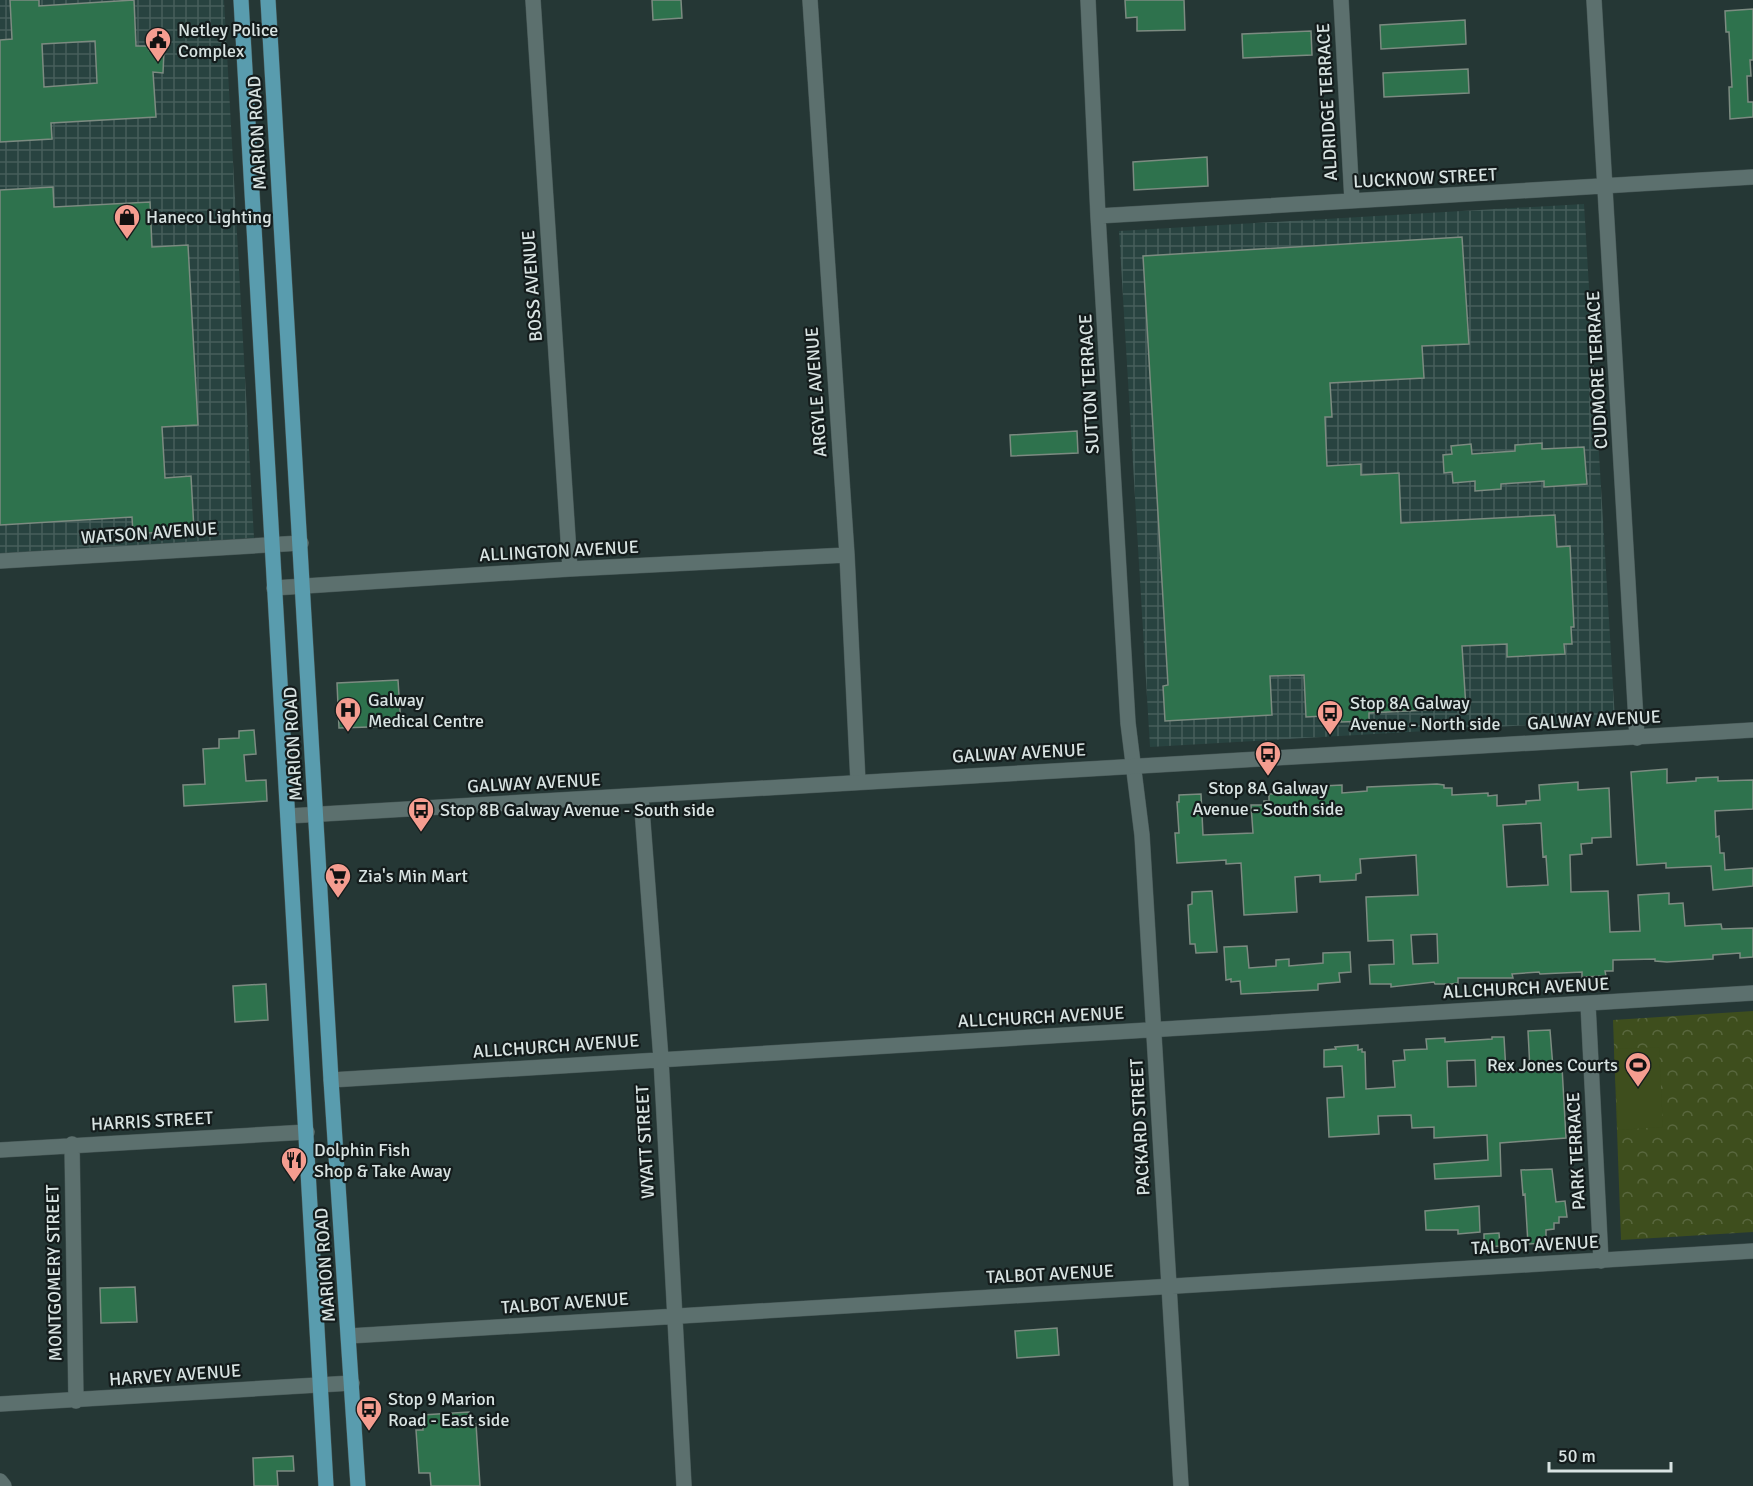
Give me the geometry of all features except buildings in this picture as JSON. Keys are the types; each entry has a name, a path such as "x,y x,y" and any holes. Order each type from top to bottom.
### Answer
{"main road":[{"name":"MARION ROAD","path":"241,0 326,1486"},
{"name":"MARION ROAD","path":"268,0 331,1080 358,1486"}],"street":[{"name":"BOSS AVENUE","path":"533,0 570,569"},
{"name":"ARGYLE AVENUE","path":"810,0 847,555 858,782"},
{"name":"SUTTON TERRACE","path":"1088,0 1098,216 1128,723 1134,766"},
{"name":"ALDRIDGE TERRACE","path":"1341,0 1352,201"},
{"name":"CUDMORE TERRACE","path":"1594,0 1637,738"},
{"name":"LUCKNOW STREET","path":"1098,216 1753,177"},
{"name":"WATSON AVENUE","path":"0,561 301,543"},
{"name":"ALLINGTON AVENUE","path":"274,588 570,569 847,555"},
{"name":"GALWAY AVENUE","path":"288,816 1753,730"},
{"name":"PACKARD STREET","path":"1134,766 1142,835 1181,1486"},
{"name":"WYATT STREET","path":"640,796 661,1059 684,1486"},
{"name":"ALLCHURCH AVENUE","path":"331,1080 1753,993"},
{"name":"PARK TERRACE","path":"1588,1004 1601,1261"},
{"name":"HARRIS STREET","path":"0,1150 307,1132"},
{"name":"MONTGOMERY STREET","path":"72,1144 76,1401"},
{"name":"TALBOT AVENUE","path":"349,1336 1753,1251"},
{"name":"HARVEY AVENUE","path":"0,1404 352,1383"},
{"path":"0,1481 4,1486"}],"shaded area":[{"path":"0,0 224,0 254,538 0,554"},
{"path":"1584,204 1615,720 1150,747 1119,231"}],"green space":[{"path":"1753,1011 1753,1232 1621,1240 1613,1020"},
{"name":"Rex Jones Courts","path":"1659,1047 1663,1127 1618,1130 1614,1049"}],"place":[{"name":"Netley Police Complex","path":"158,63"},
{"name":"Haneco Lighting","path":"127,240"},
{"name":"Galway Medical Centre","path":"348,733"},
{"name":"Stop 8A Galway Avenue - North side","path":"1330,736"},
{"name":"Stop 8A Galway Avenue - South side","path":"1268,777"},
{"name":"Stop 8B Galway Avenue - South side","path":"421,833"},
{"name":"Zia's Min Mart","path":"338,899"},
{"name":"Rex Jones Courts","path":"1638,1088"},
{"name":"Dolphin Fish Shop & Take Away","path":"294,1183"},
{"name":"Stop 9 Marion Road - East side","path":"369,1432"}]}
